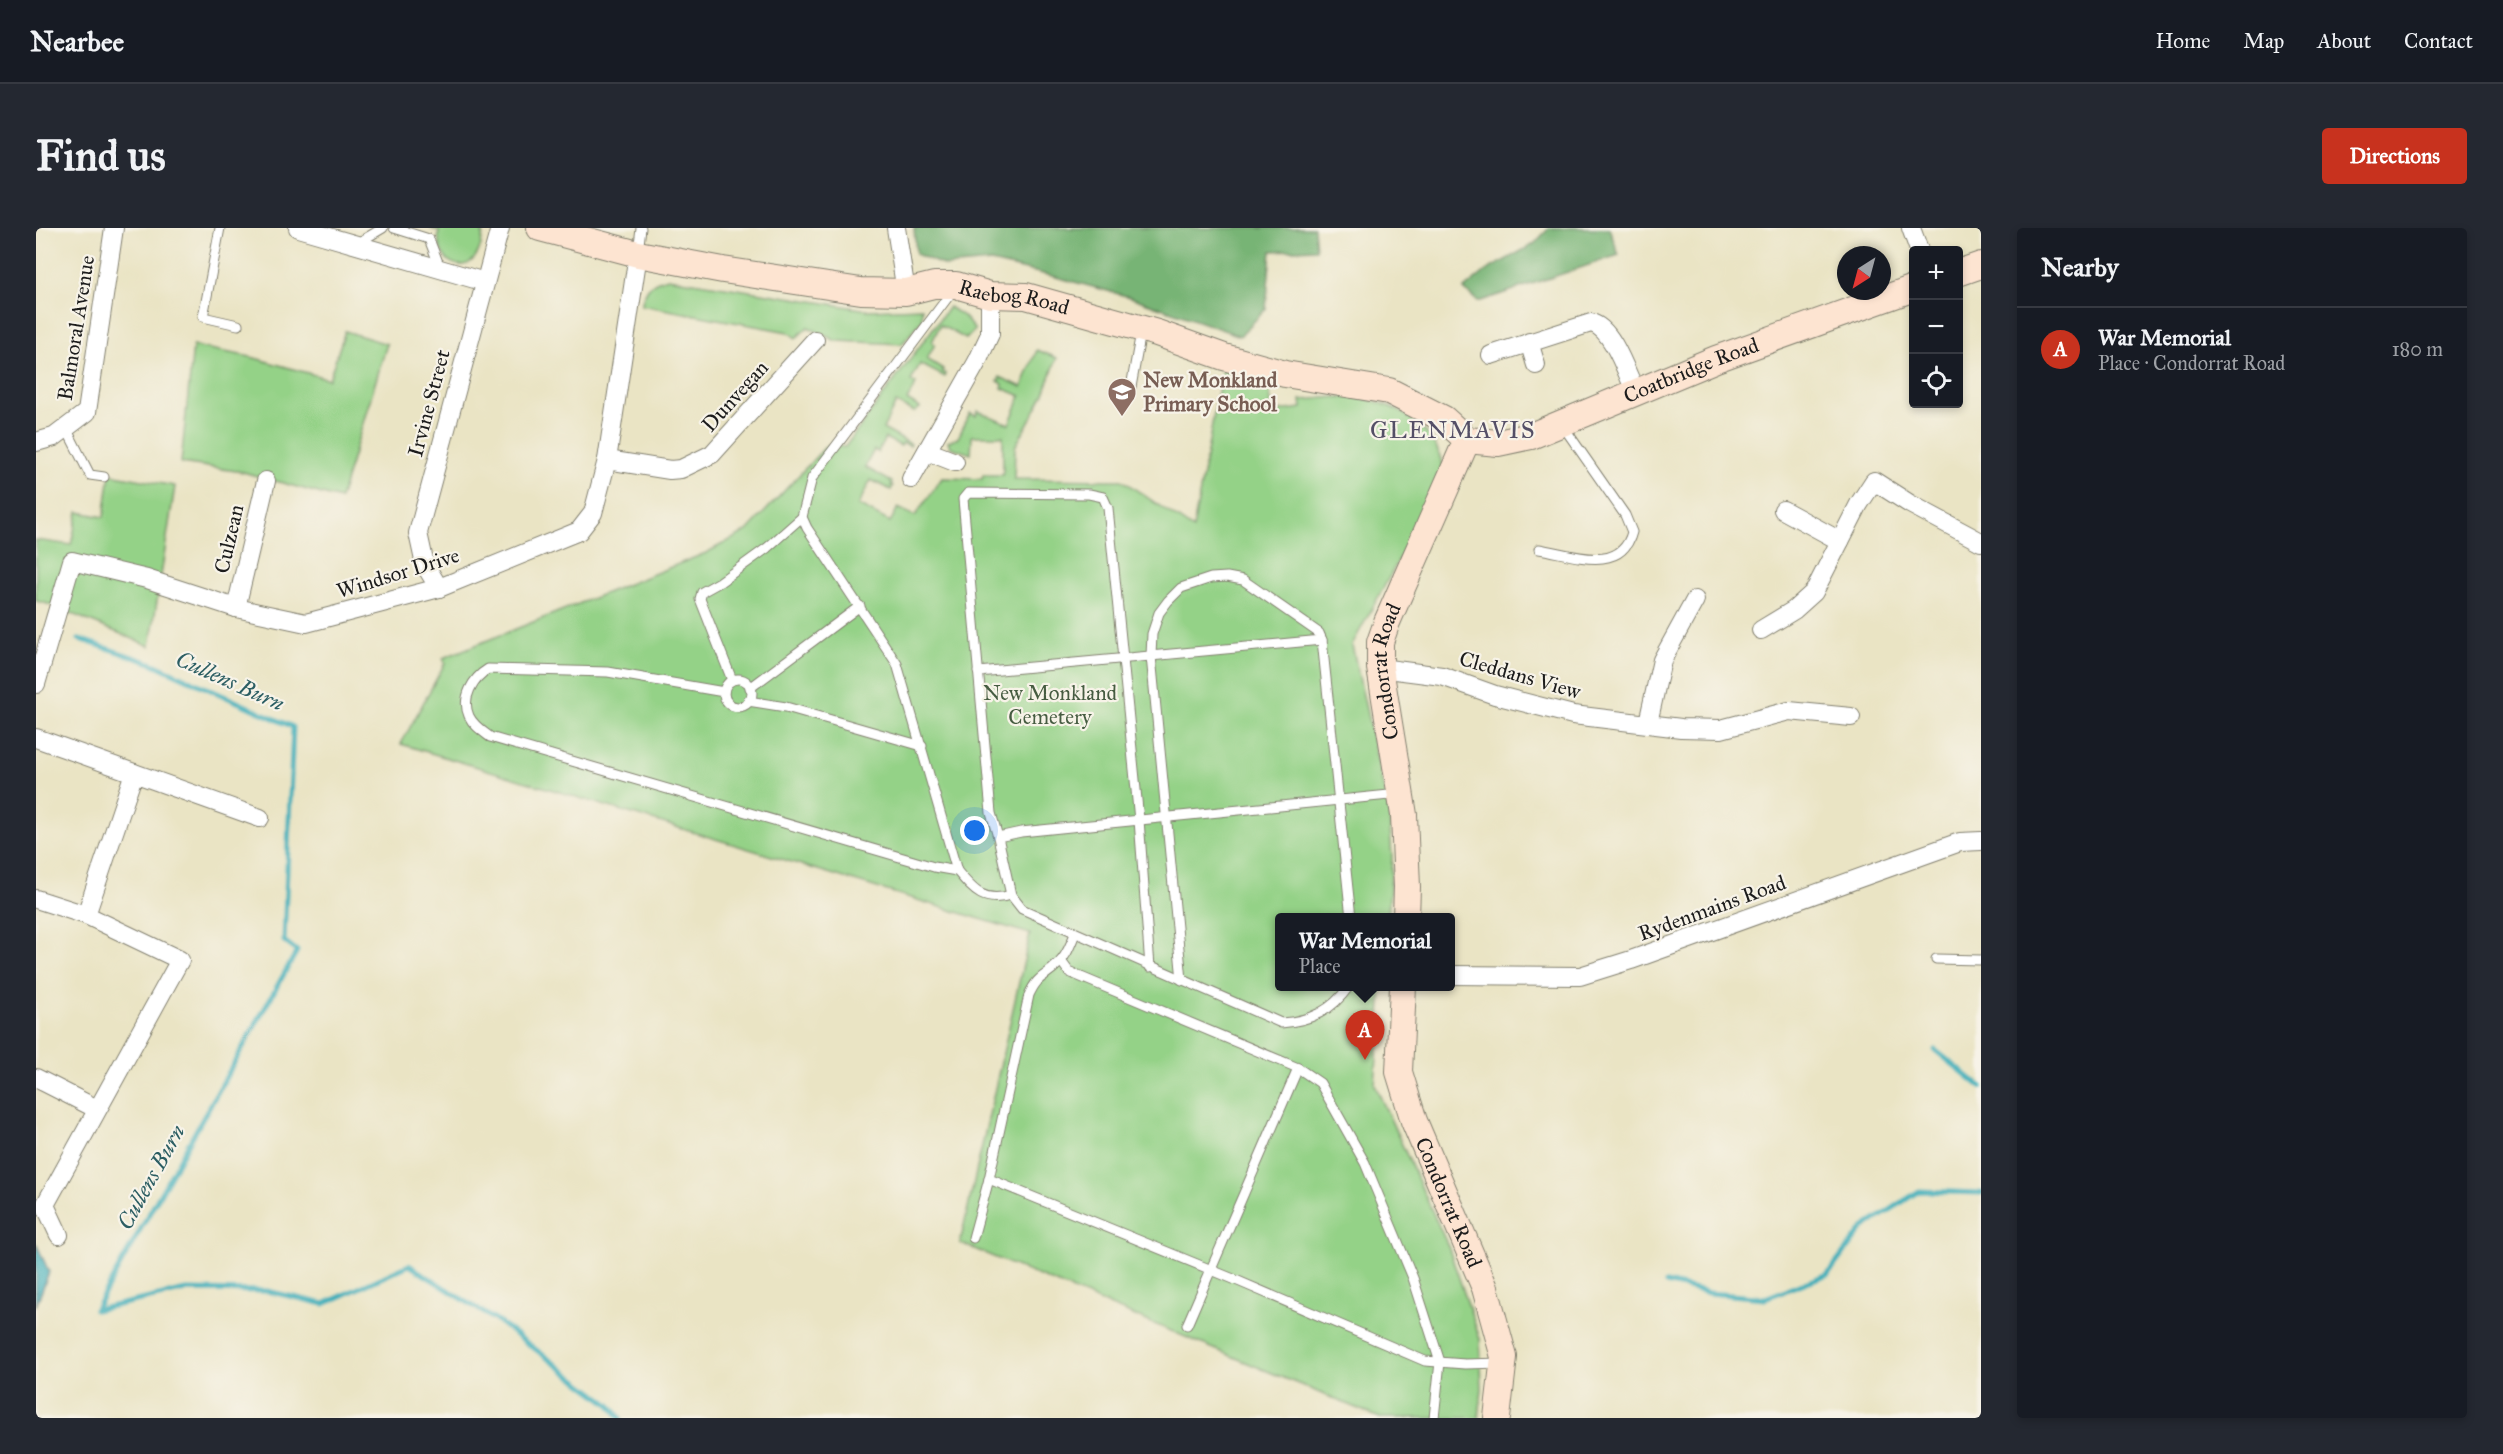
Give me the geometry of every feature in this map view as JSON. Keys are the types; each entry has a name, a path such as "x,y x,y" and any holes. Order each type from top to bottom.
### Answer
{"main road":[{"name":"Raebog Road","path":"540,228 638,254 723,270 861,291 906,292 934,285 956,285 990,295 1026,296 1142,329 1224,357 1285,374 1389,391 1444,418 1467,440"},
{"path":"1963,272 1981,265"},
{"name":"Coatbridge Road","path":"1467,440 1498,443 1531,436 1716,359 1909,290"},
{"name":"Condorrat Road","path":"1406,913 1407,887 1401,793 1380,668 1380,642 1467,440"},
{"name":"Condorrat Road","path":"1403,991 1399,1072 1414,1121 1485,1288 1504,1362 1497,1418"}],"street":[{"name":"Balmoral Avenue","path":"36,442 54,437 87,412 114,228"},
{"path":"298,228 485,282"},
{"name":"Irvine Street","path":"440,588 425,565 418,533 500,228"},
{"path":"896,228 906,292"},
{"path":"1911,228 1918,246"},
{"name":"Windsor Drive","path":"36,684 72,561 147,579 236,608 306,623 440,588 579,531 594,513 607,460 638,254"},
{"path":"911,479 977,362 990,334 990,295"},
{"path":"1491,355 1591,323 1596,324 1608,334 1636,393"},
{"name":"Dunvegan","path":"607,460 670,470 681,469 712,454 815,340"},
{"path":"1529,342 1536,364"},
{"path":"927,452 955,462"},
{"name":"Culzean","path":"236,608 266,481"},
{"path":"1761,630 1794,610 1814,592 1874,481 1910,504 1981,542"},
{"path":"1783,510 1840,541"},
{"path":"1648,723 1662,660 1695,600"},
{"name":"Cleddans View","path":"1380,668 1442,676 1495,695 1573,715 1681,728 1722,729 1789,711 1851,717"},
{"path":"36,738 260,818"},
{"path":"86,915 134,773"},
{"name":"Rydenmains Road","path":"1455,975 1580,976 1631,960 1960,842 1981,840"},
{"path":"36,898 86,915 180,960 41,1206 59,1235"},
{"path":"36,1078 97,1109"}],"lane":[{"path":"220,228 203,317 238,325"},
{"path":"355,244 383,228"},
{"path":"394,228 429,239 441,270"},
{"path":"638,254 641,228"},
{"path":"732,680 700,599 702,592 720,582 767,548 802,517 812,478 956,285"},
{"path":"1131,387 1142,329"},
{"path":"1539,549 1603,559 1616,556 1624,550 1632,532 1625,515 1561,424"},
{"path":"66,428 90,474 104,477"},
{"path":"1150,967 1139,820 1108,508 1104,497 1089,494 968,493 963,499 963,516 991,813 1011,895 1022,909 1075,934 1150,967 1281,1023 1303,1020 1324,1011 1338,1002 1346,991"},
{"path":"802,517 897,664 957,871 969,885 994,900 1011,895"},
{"path":"1182,980 1151,656 1152,634 1159,613 1180,588 1211,578 1227,577 1243,580 1319,633 1322,640 1351,913"},
{"path":"748,701 750,688 860,606"},
{"path":"978,672 1322,640"},
{"path":"724,692 608,672 488,669 472,683 466,704 469,716 477,727 490,737 934,867 957,871"},
{"path":"750,688 744,681 732,680 725,686 725,699 732,705 741,706 748,701 786,707 922,746"},
{"path":"998,837 1021,832 1401,793"},
{"path":"973,1238 989,1179 1029,995 1036,980 1061,961 1075,934"},
{"path":"1936,959 1981,960"},
{"path":"1061,961 1069,972 1298,1068 1320,1083 1365,1163 1413,1278 1440,1362 1434,1418"},
{"path":"1187,1325 1298,1068"},
{"path":"989,1179 1211,1269 1425,1361 1504,1362"}],"green space":[{"path":"429,228 483,229 480,247 474,258 467,264 458,265 443,254 439,244 439,231"},
{"path":"914,228 1314,228 1316,249 1271,251 1266,309 1240,336 1130,297 1052,276 991,262 945,266 916,254"},
{"path":"1549,228 1609,228 1619,255 1481,301 1477,301 1464,289 1487,270 1534,244"},
{"path":"668,278 868,310 922,308 922,320 902,344 836,341 808,327 796,338 788,332 641,305 650,287"},
{"name":"New Monkland Cemetery","path":"949,307 963,316 975,330 966,339 940,325 932,342 935,344 927,359 943,369 945,377 920,364 911,381 916,384 907,400 920,408 914,412 896,403 883,429 911,444 910,446 903,443 901,446 885,438 878,452 874,450 865,467 892,482 893,486 891,490 871,480 858,505 890,522 898,508 915,516 942,478 982,479 983,475 1003,475 1003,436 972,436 971,454 950,447 948,441 958,438 970,413 976,416 978,411 1009,424 1021,396 1002,388 1003,384 998,381 1000,377 1022,387 1037,350 1057,358 1044,394 1015,447 1014,479 1122,480 1193,529 1222,370 1269,384 1272,412 1302,408 1301,400 1361,398 1399,411 1429,436 1442,463 1441,483 1352,645 1389,813 1392,858 1388,913 1275,913 1275,991 1382,991 1375,1085 1448,1246 1480,1339 1482,1389 1479,1418 1380,1418 960,1243 1030,934 401,744 445,663 443,658 706,553 747,531 827,445 845,447"},
{"path":"345,331 387,344 340,499 243,472 181,463 193,346 251,357 329,379"},
{"path":"110,474 175,486 150,646 36,601 36,540 71,545 78,512 104,517"}],"water":[{"path":"36,1243 49,1272 36,1306"}],"waterway":[{"name":"Cullens Burn","path":"79,639 151,663 293,727 284,941 297,951 95,1310 186,1290 267,1291 324,1304 409,1265 503,1325 610,1405 620,1418"},
{"path":"1935,1050 1981,1087"},
{"path":"1666,1283 1709,1293 1765,1298 1828,1274 1863,1228 1919,1191 1981,1193"}],"place":[{"name":"New Monkland Primary School","path":"1122,418"},
{"name":"War Memorial","path":"1365,1060"}],"district":[{"name":"GLENMAVIS","path":"1453,430"}]}
